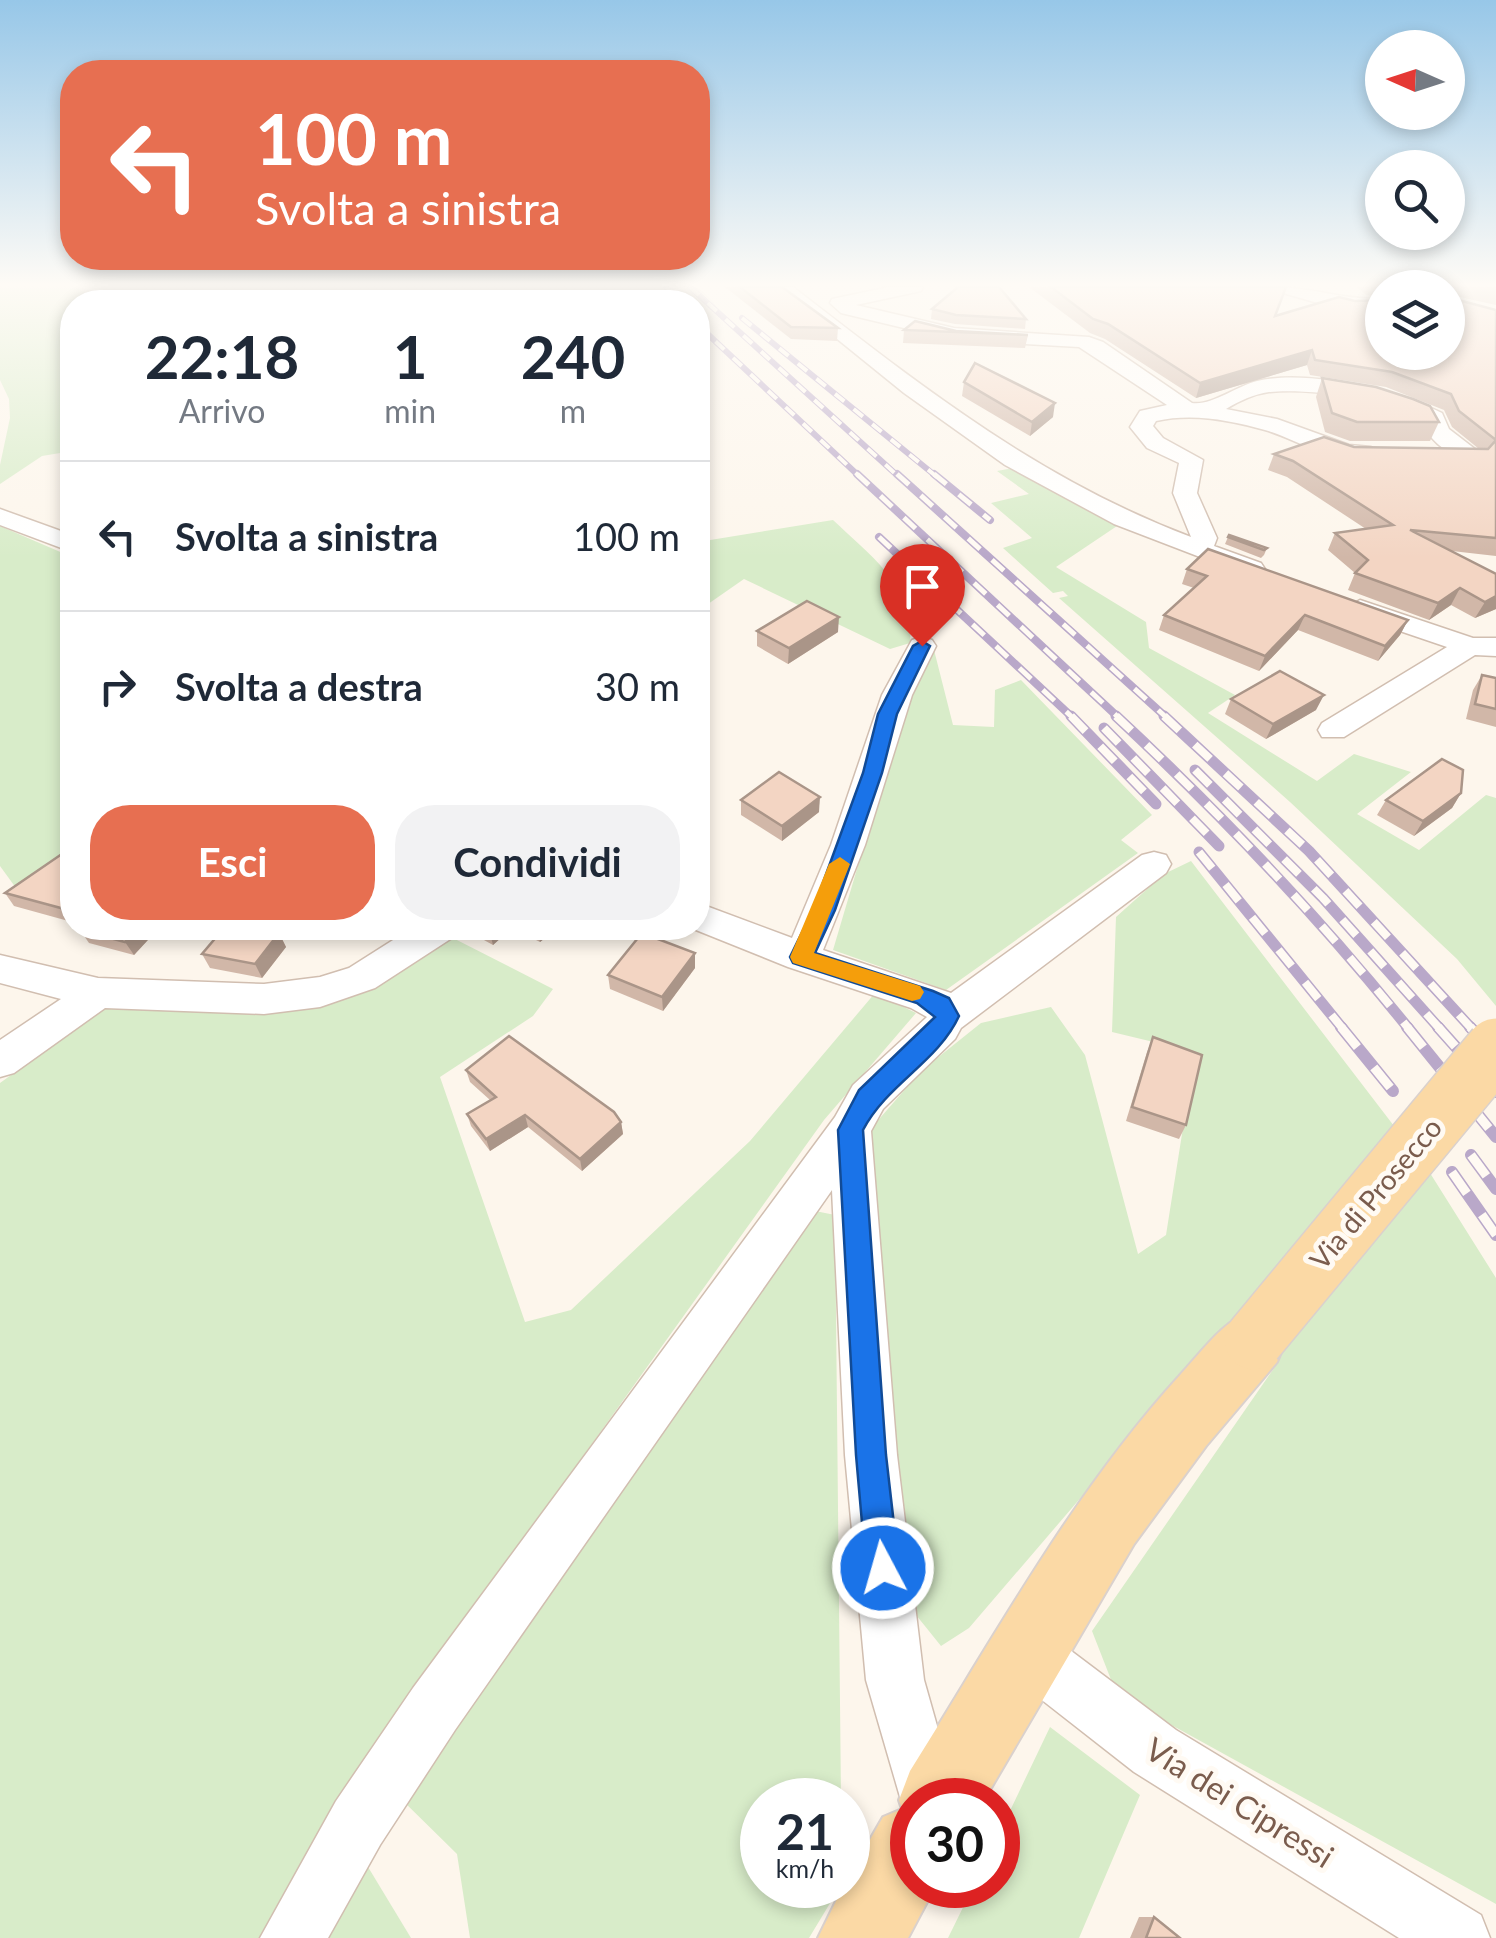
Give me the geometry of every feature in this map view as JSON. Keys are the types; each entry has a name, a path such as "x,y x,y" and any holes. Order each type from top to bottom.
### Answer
{"main road":[{"name":"Via di Prosecco","path":"953,1778 1030,1656 1109,1519 1182,1422 1496,1048"},
{"path":"862,1938 890,1886"}],"street":[{"path":"904,377 1031,471 1100,509 1270,576"},
{"path":"1145,377 1196,410 1281,427 1346,452 1379,452"},
{"path":"1200,550 1204,538 1184,493 1191,460 1156,442 1141,427 1148,416 1196,410 1276,385 1384,398 1434,418 1439,432 1468,454 1496,466"},
{"path":"1433,453 1484,454 1482,440 1493,436"},
{"path":"0,516 60,539"},
{"path":"1340,601 1483,646"},
{"path":"801,957 824,910 873,773 888,714 922,646"},
{"path":"1332,730 1388,693 1483,646"},
{"path":"292,1938 358,1824 434,1709 850,1130 868,1097 941,1028 947,1016 1154,864"},
{"path":"710,921 801,957 925,997 940,1005 947,1016"},
{"path":"0,968 98,993 264,999 320,992 362,978 421,940"},
{"path":"0,1061 98,993"},
{"path":"850,1130 871,1455 895,1680 922,1778"},
{"name":"Via dei Cipressi","path":"1030,1656 1155,1750 1458,1938"}],"green space":[{"path":"60,377 60,453 42,456 0,484 10,418 9,399 0,380"},
{"path":"1013,468 1117,526 1056,567 1146,622 1149,648 1235,695 1208,713 1317,781 1354,754 1411,772 1357,814 1419,850 1486,795 1496,798 1496,1006 1457,959 1290,802 1059,598 1068,596 1063,591 1053,593 1003,548 1032,538 991,503 1029,494 997,471"},
{"path":"833,520 875,560 898,589 910,623 910,643 890,649 744,579 710,603 710,540"},
{"path":"0,526 60,552 60,862 16,888 0,866"},
{"path":"932,642 953,725 994,727 995,690 1021,680 1152,815 1121,840 1138,853 946,990 833,950 894,744"},
{"path":"1191,861 1430,1173 1496,1278 1496,1904 1117,1695 1092,1631 1279,1361 1234,1319 969,1628 941,1646 908,1605 867,1133 921,1071 981,1023 1051,1007 1085,1055 1138,1254 1166,1235 1195,1052 1112,1032 1116,917 1164,874"},
{"path":"447,940 457,940 553,989 533,1016 440,1077 525,1322 571,1310 750,1141 875,993 916,1013 824,1120 364,1762 265,1938 0,1938 0,1083 106,1007 216,1013 287,1008 348,998 410,966"},
{"path":"815,1211 835,1215 841,1778 740,1778 740,1908 827,1908 809,1938 470,1938 457,1854 398,1796"},
{"path":"1050,1727 1140,1795 1079,1938 948,1938 963,1908 1020,1908 1020,1790"},
{"path":"365,1862 411,1938 325,1938"}],"building":[{"path":"967,377 1004,377 1055,403 1032,422 964,382"},
{"path":"1191,377 1219,377 1200,383"},
{"path":"1407,377 1496,377 1496,440 1459,411 1451,394"},
{"path":"1322,378 1376,387 1413,399 1430,406 1439,422 1357,422 1332,413"},
{"path":"1324,437 1354,447 1488,449 1496,440 1496,538 1410,530 1496,574 1496,596 1485,602 1460,588 1438,603 1355,573 1368,560 1335,533 1393,525 1293,461 1274,454"},
{"path":"1229,535 1267,548 1264,550"},
{"path":"1208,549 1408,620 1385,646 1305,615 1265,656 1164,615 1207,576 1187,569"},
{"path":"807,601 839,617 789,648 757,631"},
{"path":"1280,671 1324,695 1273,724 1231,699"},
{"path":"1482,675 1496,678 1496,709 1475,704"},
{"path":"1442,759 1463,770 1461,793 1423,821 1386,800"},
{"path":"779,772 820,797 782,826 741,800"},
{"path":"60,855 60,908 5,893"},
{"path":"214,940 274,940 255,964 202,954"},
{"path":"636,940 661,940 695,953 662,997 608,975"},
{"path":"509,1036 614,1112 621,1122 580,1159 525,1115 486,1139 467,1114 496,1097 466,1070"},
{"path":"1153,1037 1202,1055 1186,1125 1132,1107"},
{"path":"1154,1917 1180,1938 1146,1938"}],"railway":[{"path":"754,377 860,477"},
{"path":"789,377 899,477"},
{"path":"815,377 937,477"},
{"path":"857,474 1119,718"},
{"path":"897,474 1167,718"},
{"path":"934,474 990,520"},
{"path":"879,537 1072,717"},
{"path":"1116,716 1268,867 1409,1029"},
{"path":"1164,716 1309,851 1472,1029"},
{"path":"1072,717 1156,804"},
{"path":"1104,728 1219,846"},
{"path":"1195,770 1323,898 1440,1029"},
{"path":"1199,852 1343,1029"},
{"path":"1341,1027 1393,1091"},
{"path":"1407,1027 1496,1137"},
{"path":"1438,1027 1496,1092"},
{"path":"1470,1027 1496,1055"},
{"path":"1471,1155 1496,1189"},
{"path":"1452,1172 1496,1235"}],"slow traffic":[{"path":"840,864 824,910 801,957 912,992"}],"route":[{"path":"883,1568 871,1455 850,1130 868,1097 941,1028 947,1016 940,1005 925,997 801,957 824,910 873,773 888,714 904,675 922,646"}]}
